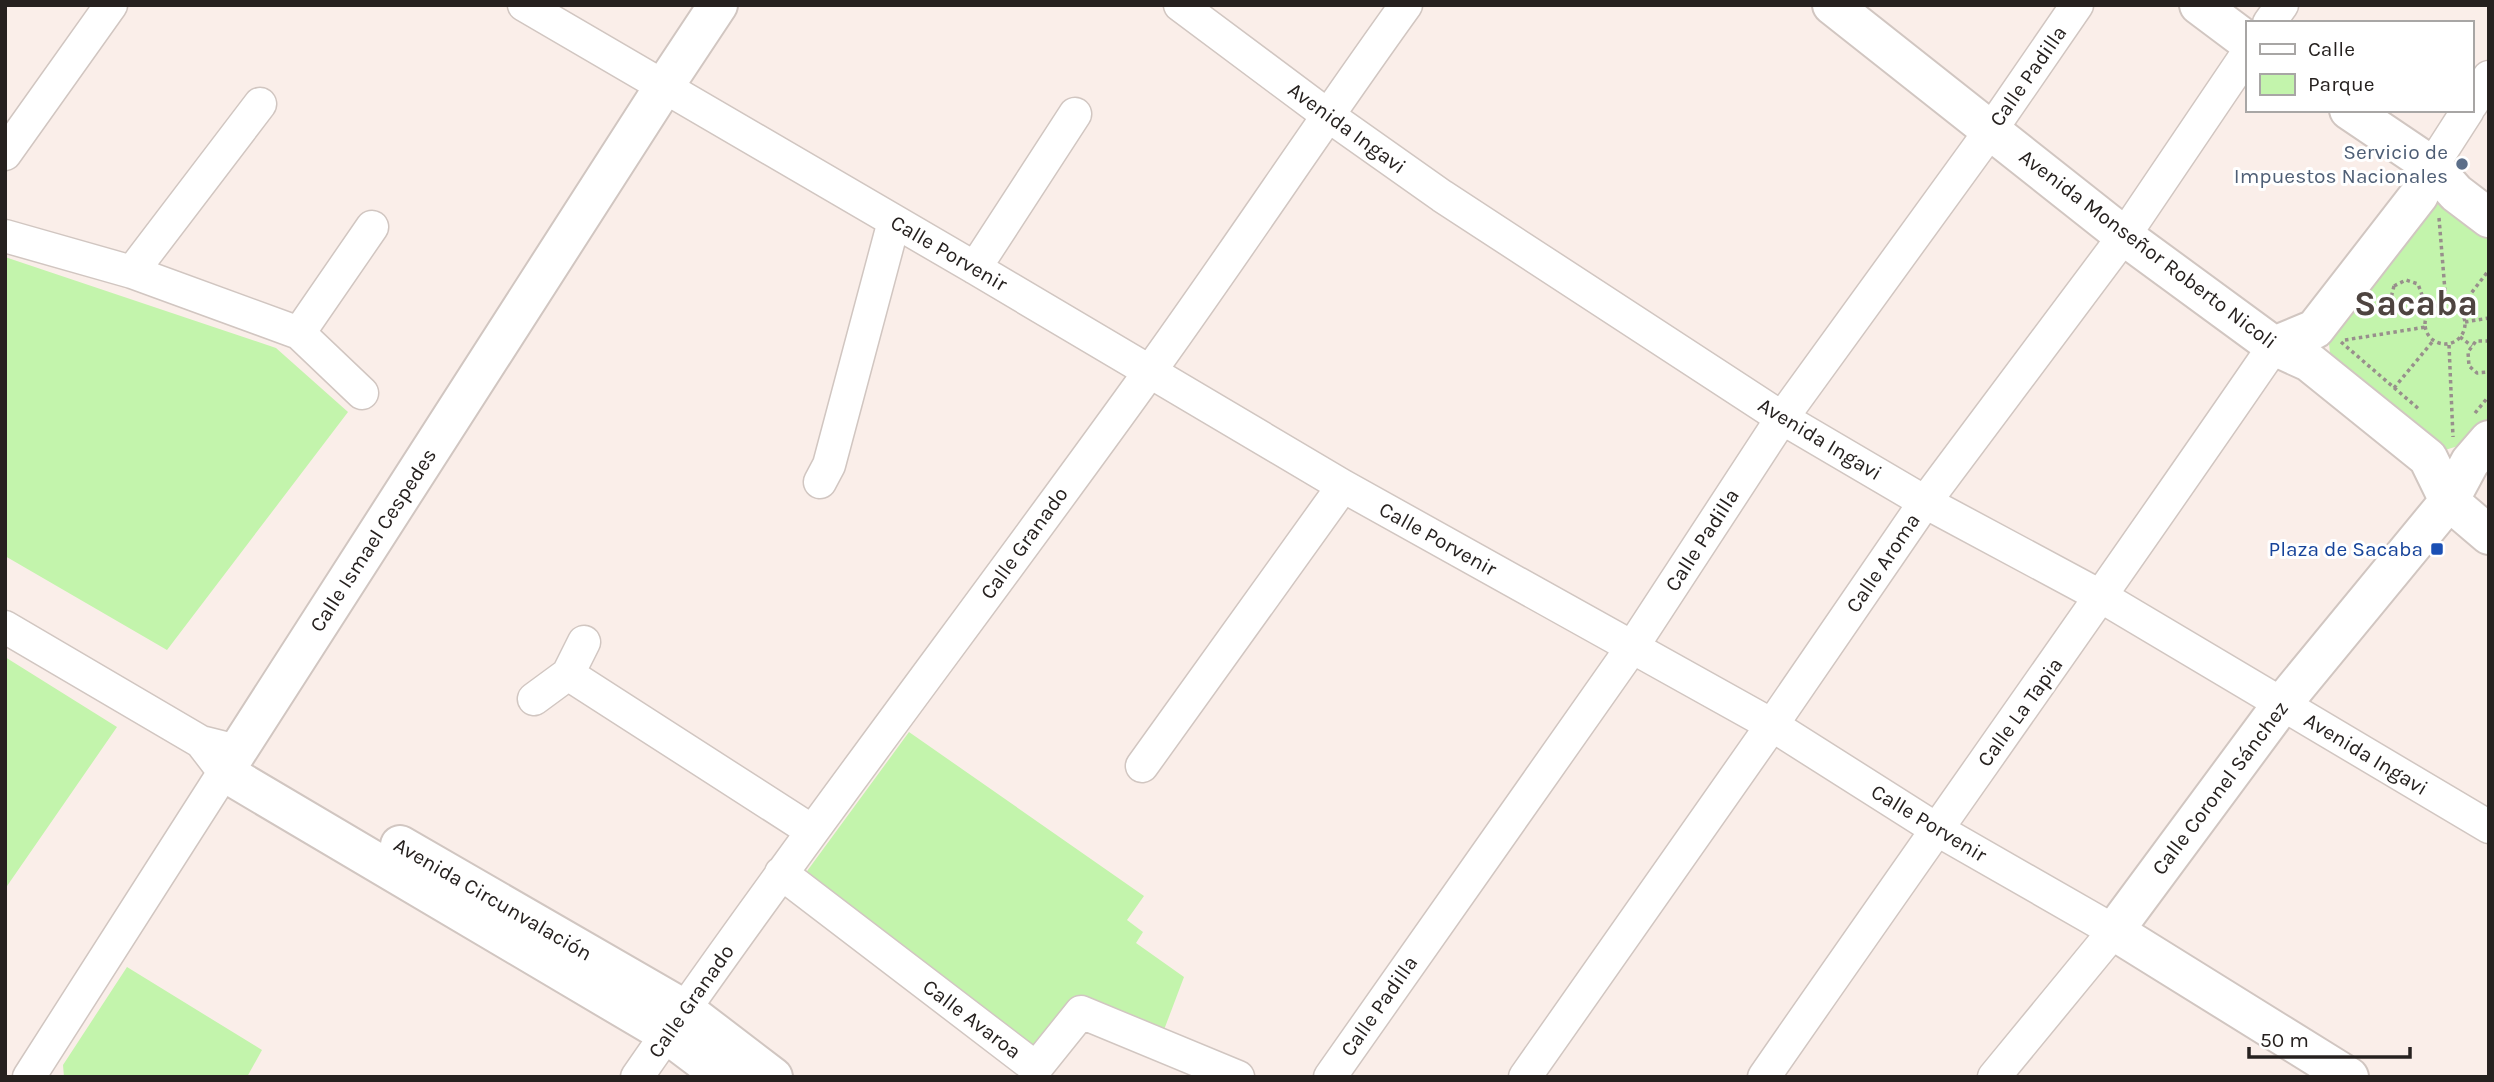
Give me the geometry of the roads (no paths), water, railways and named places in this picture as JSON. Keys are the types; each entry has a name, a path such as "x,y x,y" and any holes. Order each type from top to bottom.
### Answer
{"main road":[{"name":"Calle Ismael Cespedes","path":"221,755 718,5"},
{"name":"Avenida Monseñor Roberto Nicoli","path":"1832,5 2124,236 2274,346 2309,362 2330,356 2428,458 2449,501"},
{"path":"2199,5 2246,40"},
{"path":"2352,112 2432,166 2456,193 2489,218"},
{"path":"2274,346 2315,328 2419,195 2432,166"},
{"name":"Calle Coronel Sánchez","path":"2114,931 2282,704 2449,501 2471,447"},
{"path":"2449,501 2489,535"},
{"name":"Avenida Circunvalación","path":"221,755 773,1077"},
{"name":"Calle Porvenir","path":"2114,931 2349,1077"},
{"name":"Avenida Circunvalación","path":"676,1021 724,1077"}],"street":[{"path":"8,145 111,5"},
{"name":"Calle Porvenir","path":"524,5 1343,486 1772,725 1936,829 2114,931"},
{"name":"Avenida Ingavi","path":"1180,5 1442,196 1782,418 1925,502 2102,597 2489,827"},
{"name":"Calle Granado","path":"638,1077 781,873 1149,372 1326,114 1406,5"},
{"name":"Calle Padilla","path":"1329,1077 1633,646 1782,418 1991,130 2077,5"},
{"path":"2270,21 2282,5"},
{"name":"Calle Aroma","path":"1525,1077 1925,502 2124,236 2246,55"},
{"path":"2473,101 2489,77"},
{"path":"132,272 260,104"},
{"path":"2432,166 2467,112"},
{"path":"975,268 1074,114"},
{"path":"820,482 829,464 894,221"},
{"path":"299,334 372,227"},
{"path":"5,236 132,272 299,334 362,393"},
{"name":"Calle La Tapia","path":"1764,1077 1936,829 2102,597 2274,346"},
{"path":"1142,766 1343,486"},
{"name":"Avenida Circunvalación","path":"5,627 221,755"},
{"path":"534,699 568,674 584,642"},
{"path":"568,674 812,831"},
{"name":"Calle Ismael Cespedes","path":"33,1075 221,755"},
{"name":"Calle Avaroa","path":"781,873 1036,1068 1081,1012 1238,1077"},
{"name":"Calle Coronel Sánchez","path":"1994,1077 2114,931"}],"place":[{"name":"Servicio de Impuestos Nacionales","path":"2462,164"},
{"name":"Plaza de Sacaba","path":"2437,549"}],"district":[{"name":"Sacaba","path":"2416,303"}]}
